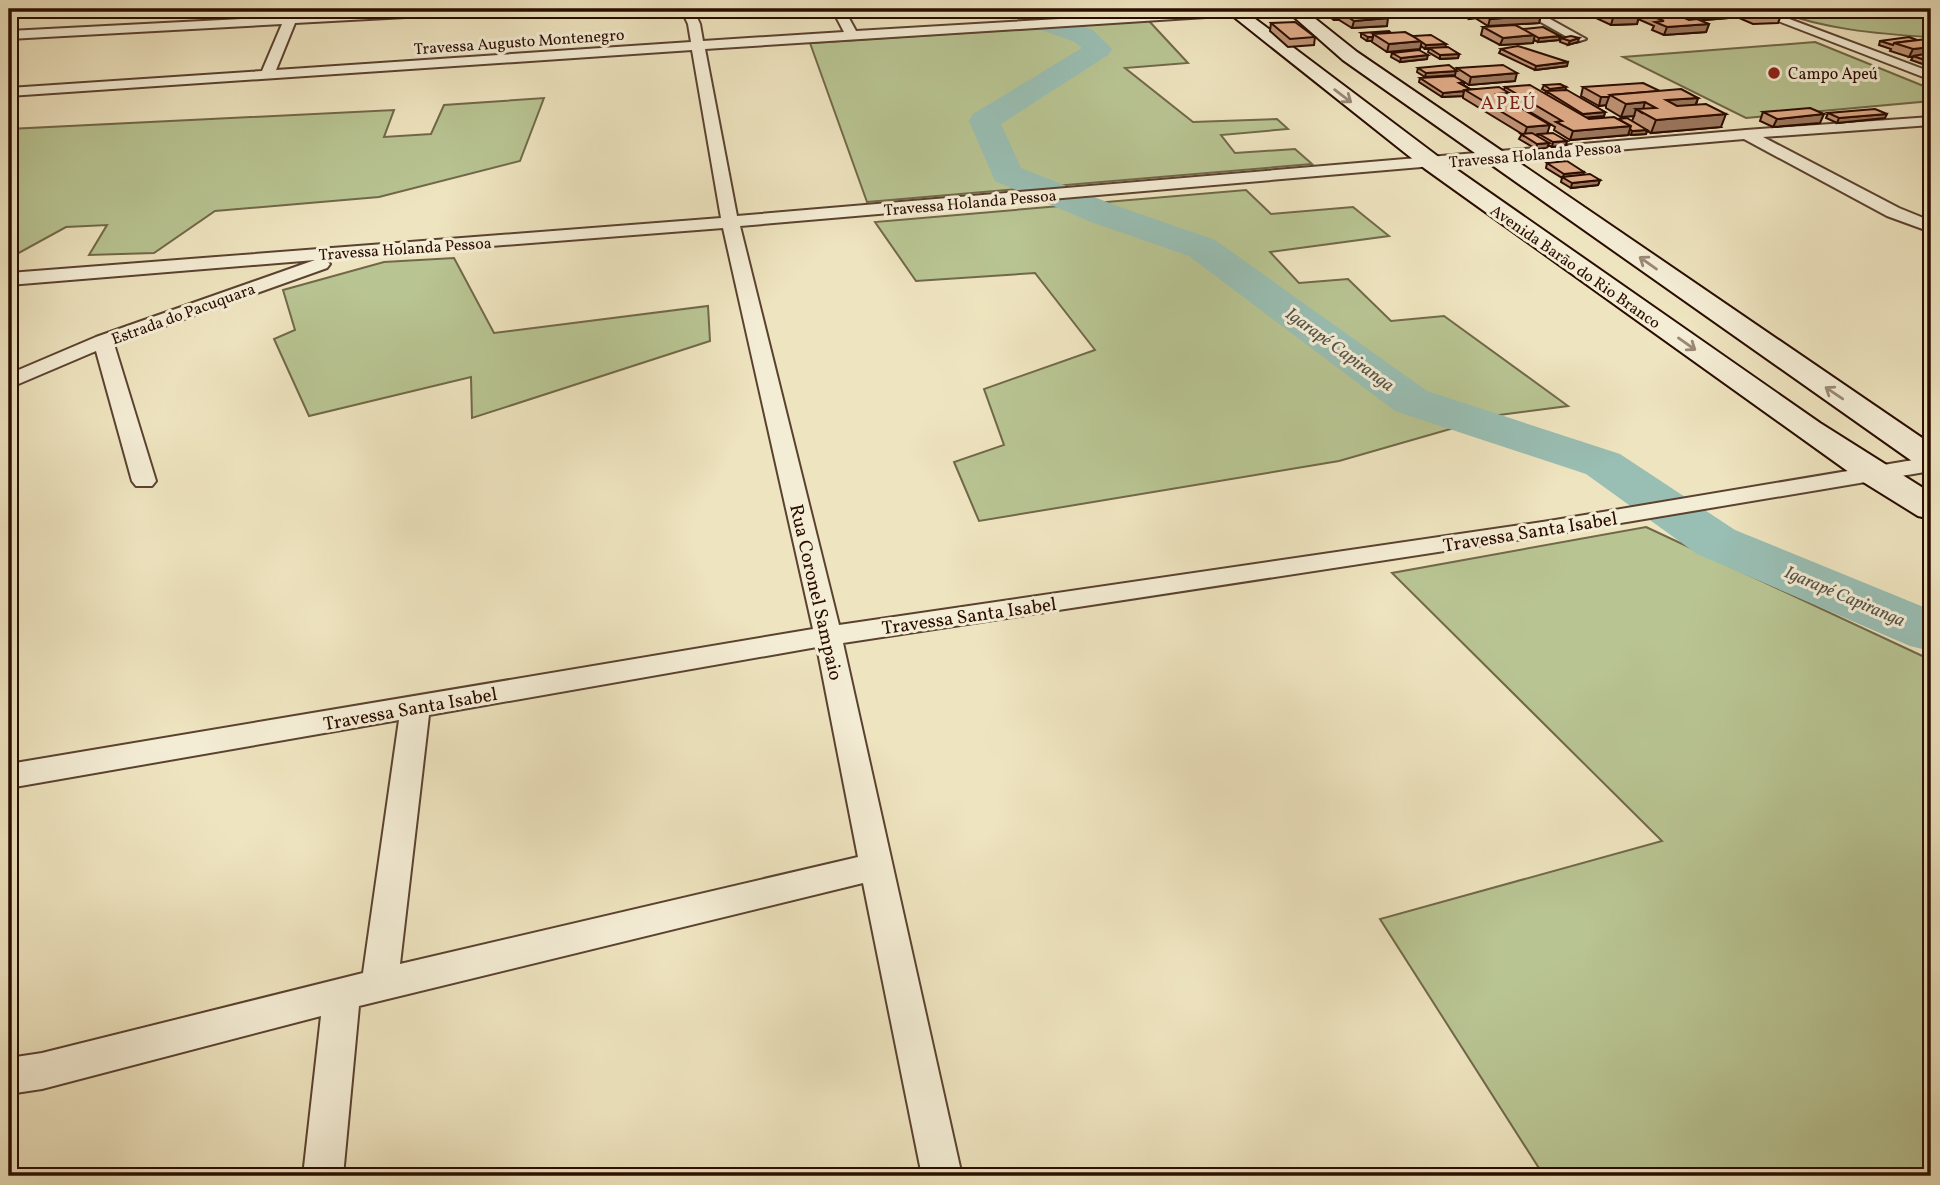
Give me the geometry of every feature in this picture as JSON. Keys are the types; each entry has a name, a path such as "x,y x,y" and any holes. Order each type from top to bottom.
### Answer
{"main road":[{"path":"1293,9 1350,56 1931,462"},
{"name":"Avenida Barão do Rio Branco","path":"1233,10 1432,163 1809,430 1872,473 1931,508"},
{"path":"1296,60 1350,56"},
{"path":"1809,430 1840,436 1869,437 1878,432 1877,422"}],"street":[{"path":"9,36 498,9"},
{"name":"Rua Coronel Sampaio","path":"687,9 694,24 730,222 828,636 942,1176"},
{"path":"838,9 852,35"},
{"name":"Travessa Augusto Montenegro","path":"9,92 1233,10 1284,9"},
{"path":"1524,9 1580,39"},
{"path":"1753,9 1931,76"},
{"path":"267,75 290,20"},
{"name":"Travessa Holanda Pessoa","path":"9,279 730,222 1496,158 1746,134 1931,121"},
{"path":"1746,134 1893,212 1931,227"},
{"name":"Estrada do Pacuquara","path":"9,382 103,341 359,251"},
{"path":"103,341 144,481"},
{"name":"Travessa Santa Isabel","path":"9,776 828,636 1603,520 1931,462"},
{"path":"379,985 415,707"},
{"path":"9,1076 42,1071 342,994 877,866"},
{"path":"323,1176 342,994"}],"green space":[{"path":"1771,9 1895,9 1928,18 1931,21 1931,37 1850,29 1790,16"},
{"path":"1149,21 1188,63 1125,68 1193,122 1277,119 1288,129 1221,135 1235,153 1295,149 1312,164 867,202 810,43"},
{"name":"Campo Apeú","path":"1815,42 1931,89 1931,101 1746,118 1623,57"},
{"path":"544,98 520,161 379,197 215,211 154,253 89,255 107,225 66,227 17,254 9,253 9,129 394,110 384,137 431,134 444,105"},
{"path":"1246,190 1271,214 1353,207 1389,236 1270,252 1299,283 1348,279 1391,321 1444,316 1568,406 1499,415 1339,461 979,521 954,462 1004,445 984,389 1095,350 1035,273 916,281 875,222"},
{"path":"454,258 494,333 708,306 710,341 472,418 471,377 309,416 274,339 295,330 283,290 384,262"},
{"path":"1646,527 1931,660 1931,1176 1544,1176 1380,919 1662,841 1392,573"}],"building":[{"path":"1330,9 1390,9 1374,10 1388,18 1354,21"},
{"path":"1390,9 1427,9 1430,11 1393,13"},
{"path":"1528,9 1541,15 1490,19 1476,12"},
{"path":"1594,9 1623,9 1639,16 1613,18"},
{"path":"1635,9 1664,9 1689,20 1697,19 1709,24 1667,27 1655,22 1664,21"},
{"path":"1698,9 1727,9 1731,11 1707,12"},
{"path":"1737,9 1764,9 1781,15 1756,17"},
{"path":"1500,10 1476,12 1476,15 1462,11"},
{"path":"1295,22 1315,37 1290,39 1271,23"},
{"path":"1515,25 1535,35 1503,38 1483,27"},
{"path":"1543,27 1560,36 1539,38 1523,29"},
{"path":"1405,32 1422,41 1389,44 1373,34"},
{"path":"1361,33 1391,33 1373,34 1373,37"},
{"path":"1431,35 1446,44 1426,45 1413,36"},
{"path":"1909,37 1917,40 1893,45 1880,41"},
{"path":"1561,38 1579,38 1570,41"},
{"path":"1931,40 1931,47 1913,49 1894,43"},
{"path":"1518,46 1568,62 1536,66 1501,49"},
{"path":"1448,47 1459,54 1440,55 1429,48"},
{"path":"1419,50 1428,55 1401,58 1392,53"},
{"path":"1931,53 1931,62 1913,56"},
{"path":"1449,65 1457,71 1426,73 1418,68"},
{"path":"1503,65 1517,73 1471,77 1457,68"},
{"path":"1454,76 1464,82 1459,83 1470,89 1443,93 1420,78"},
{"path":"1643,83 1660,91 1601,97 1583,87"},
{"path":"1560,84 1566,87 1550,89 1544,85"},
{"path":"1530,85 1589,119 1614,117 1631,126 1573,131 1556,122 1562,121 1505,87"},
{"path":"1499,87 1509,93 1497,94 1550,125 1527,127 1465,90"},
{"path":"1681,89 1698,98 1666,100 1677,106 1706,104 1726,114 1656,120 1636,109 1656,108 1645,102 1626,104 1610,95"},
{"path":"1567,90 1605,112 1583,114 1546,91"},
{"path":"1810,108 1824,114 1777,119 1763,112"},
{"path":"1875,109 1887,114 1839,118 1828,113"},
{"path":"1627,118 1647,130 1632,131 1631,126 1618,119"},
{"path":"1532,133 1549,143 1537,144 1521,134"},
{"path":"1553,133 1567,141 1553,142 1539,134"},
{"path":"1567,161 1584,172 1564,174 1547,163"},
{"path":"1590,174 1600,180 1572,183 1562,177"}],"waterway":[{"name":"Igarapé Capiranga","path":"1026,9 1028,17 1084,36 1099,49 984,121 1007,174 1104,214 1202,248 1411,401 1603,464 1716,542 1931,632"}],"place":[{"name":"Campo Apeú","path":"1774,73"}],"district":[{"name":"APEÚ","path":"1509,102"}]}
